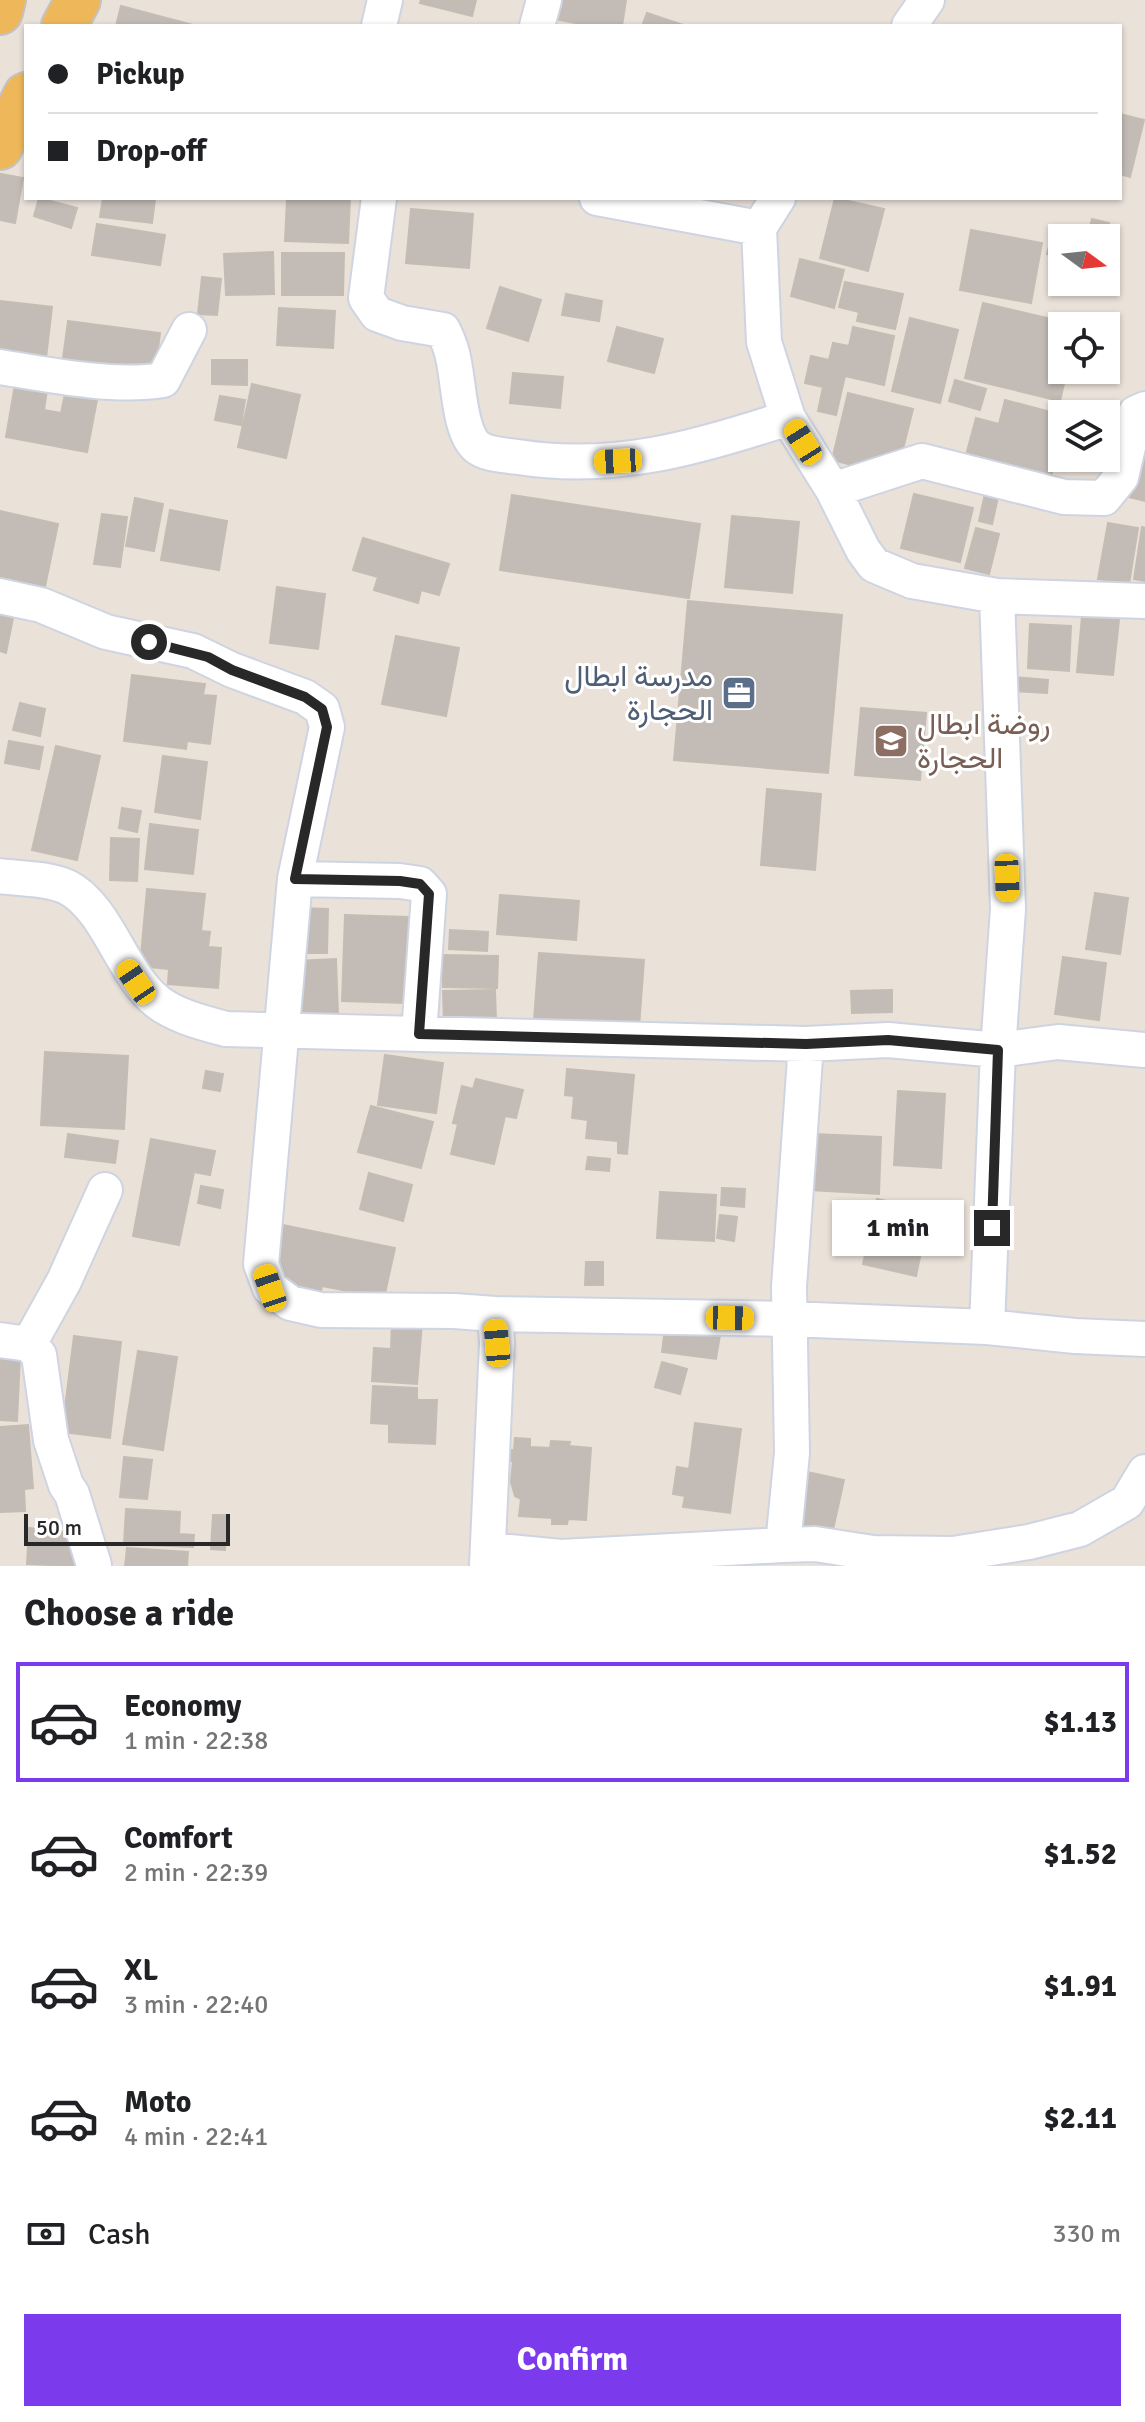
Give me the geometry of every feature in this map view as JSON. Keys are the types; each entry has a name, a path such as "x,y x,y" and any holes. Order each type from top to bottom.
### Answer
{"main road":[{"path":"0,12 3,0"},
{"path":"65,24 78,0"},
{"path":"10,141 24,101"}],"street":[{"path":"379,24 385,0"},
{"path":"538,24 544,0"},
{"path":"910,24 927,0"},
{"path":"379,200 366,298 377,314 402,323 443,330 452,351 468,435 477,447 490,453 554,462 618,461 658,455 788,418"},
{"path":"608,200 759,228"},
{"path":"777,200 759,228 764,342 788,418 833,490 863,550 874,565 912,581 997,596 1145,601"},
{"path":"0,367 102,380 163,380 189,330"},
{"path":"833,490 922,461 1064,497 1104,498 1121,477 1136,413 1145,409"},
{"path":"0,596 41,605 106,632 193,651 232,670 305,697 322,709 327,727 295,879 261,1264 270,1288 290,1303 321,1310 789,1319 987,1327 1145,1339"},
{"path":"987,1327 998,1050 1008,909 997,596"},
{"path":"0,876 49,882 75,892 94,912 136,982 155,1001 203,1023 226,1029 806,1044 888,1040 998,1050 1058,1042 1145,1050"},
{"path":"295,879 400,881 420,884 429,894 419,1034"},
{"path":"783,1545 792,1453 789,1319 806,1044"},
{"path":"94,1565 51,1440 39,1355 14,1342 64,1281 105,1190"},
{"path":"495,1314 497,1343 488,1558 815,1544 873,1553 953,1554 1029,1542 1080,1529 1127,1502 1145,1472"}],"building":[{"path":"421,0 476,0 472,16 420,3"},
{"path":"557,0 626,0 622,24 581,24 554,19"},
{"path":"121,6 189,24 116,24"},
{"path":"647,13 680,24 643,24"},
{"path":"1122,114 1144,120 1130,177 1122,175"},
{"path":"1,174 23,178 15,223 0,220"},
{"path":"38,200 77,208 71,228 34,216"},
{"path":"103,200 155,200 152,223 100,217"},
{"path":"287,200 350,200 348,243 285,241"},
{"path":"834,200 884,209 868,271 820,258"},
{"path":"411,209 473,214 469,268 406,263"},
{"path":"1092,219 1109,223 1109,224 1091,224"},
{"path":"97,224 165,235 160,265 92,255"},
{"path":"971,230 1042,243 1031,303 960,290"},
{"path":"273,252 274,294 226,295 224,254"},
{"path":"282,253 344,253 343,295 282,295"},
{"path":"800,259 844,270 834,308 791,296"},
{"path":"202,277 221,279 217,315 198,314"},
{"path":"845,282 903,294 895,329 857,321 859,312 839,307"},
{"path":"500,287 541,300 528,341 487,328"},
{"path":"566,294 602,301 599,321 562,315"},
{"path":"0,301 52,307 46,358 0,353"},
{"path":"983,303 1048,318 1048,384 1064,384 1060,400 965,378"},
{"path":"279,308 335,311 333,348 277,345"},
{"path":"910,318 958,330 940,403 892,391"},
{"path":"68,321 160,333 155,371 115,375 115,365 63,358"},
{"path":"617,327 663,339 654,373 608,361"},
{"path":"853,327 894,336 884,385 845,376 836,415 818,411 823,387 805,383 811,356 829,360 833,343 849,346"},
{"path":"212,360 247,360 247,385 212,384"},
{"path":"513,373 563,377 560,408 510,403"},
{"path":"955,380 986,389 980,410 949,401"},
{"path":"252,384 300,395 286,458 238,447"},
{"path":"15,385 47,390 44,410 61,413 65,394 97,400 87,452 6,437"},
{"path":"848,393 913,409 900,461 881,456 877,471 832,460"},
{"path":"220,396 245,400 241,425 215,420"},
{"path":"1005,400 1048,411 1048,472 1052,472 1047,492 962,470 976,418 999,424"},
{"path":"1140,452 1145,453 1145,501 1129,497"},
{"path":"986,489 999,493 992,524 979,521"},
{"path":"914,494 973,508 960,562 901,548"},
{"path":"512,495 700,524 689,598 500,570"},
{"path":"135,498 163,504 154,551 126,546"},
{"path":"170,510 227,521 219,570 161,560"},
{"path":"0,511 58,524 43,596 0,587"},
{"path":"102,514 127,517 120,567 94,564"},
{"path":"732,516 799,522 792,593 725,587"},
{"path":"1108,523 1138,528 1129,584 1098,579"},
{"path":"1142,527 1145,528 1145,581 1134,579"},
{"path":"976,528 999,534 989,574 965,568"},
{"path":"363,538 449,564 439,595 421,590 418,603 374,590 378,577 353,570"},
{"path":"277,587 325,594 318,649 270,643"},
{"path":"688,601 842,615 828,773 674,760"},
{"path":"0,605 15,608 6,653 0,651"},
{"path":"1082,616 1119,620 1113,675 1077,672"},
{"path":"1030,624 1071,626 1069,671 1028,668"},
{"path":"396,636 459,648 446,716 382,704"},
{"path":"132,675 205,684 203,695 216,696 210,744 187,741 186,749 124,741"},
{"path":"1013,677 1048,680 1047,693 1012,691"},
{"path":"20,703 45,709 40,736 13,730"},
{"path":"861,708 926,713 920,780 855,775"},
{"path":"9,741 43,747 39,769 5,763"},
{"path":"56,746 100,756 77,860 32,850"},
{"path":"163,756 207,762 200,819 155,812"},
{"path":"767,789 821,794 815,870 761,865"},
{"path":"122,808 141,811 137,832 119,828"},
{"path":"150,824 198,830 193,874 145,869"},
{"path":"111,838 139,839 137,881 110,880"},
{"path":"147,889 205,894 201,931 210,932 208,947 221,948 218,988 168,984 169,969 140,966"},
{"path":"1095,893 1128,898 1120,954 1086,949"},
{"path":"500,895 579,901 576,940 497,934"},
{"path":"296,908 328,909 327,953 296,953"},
{"path":"345,915 408,917 405,1003 342,1001"},
{"path":"450,930 488,932 487,951 449,949"},
{"path":"539,953 644,960 639,1027 534,1020"},
{"path":"443,955 498,956 497,988 443,987"},
{"path":"1063,957 1106,963 1099,1020 1055,1014"},
{"path":"336,959 338,1014 296,1015 294,961"},
{"path":"495,990 496,1021 444,1022 443,991"},
{"path":"892,990 892,1012 852,1013 851,991"},
{"path":"45,1052 128,1056 124,1129 41,1125"},
{"path":"385,1055 443,1063 436,1113 378,1105"},
{"path":"567,1069 634,1075 627,1154 618,1153 618,1141 586,1138 588,1120 572,1118 574,1096 565,1095"},
{"path":"206,1071 223,1074 220,1091 203,1088"},
{"path":"476,1079 523,1090 516,1118 505,1116 494,1164 451,1154 458,1124 453,1123 462,1086 473,1089"},
{"path":"898,1091 945,1094 941,1168 894,1165"},
{"path":"371,1106 433,1122 421,1168 358,1152"},
{"path":"68,1134 118,1141 115,1163 65,1157"},
{"path":"813,1134 881,1137 879,1194 810,1190"},
{"path":"151,1139 215,1151 210,1175 194,1172 179,1245 133,1236"},
{"path":"588,1157 610,1159 609,1171 586,1169"},
{"path":"369,1173 412,1185 403,1221 360,1209"},
{"path":"201,1186 223,1190 220,1208 198,1203"},
{"path":"722,1188 745,1189 744,1207 721,1205"},
{"path":"660,1192 716,1195 714,1241 657,1238"},
{"path":"877,1199 930,1210 916,1276 863,1264"},
{"path":"720,1215 737,1217 734,1241 717,1238"},
{"path":"278,1224 395,1248 384,1298 322,1286 319,1301 265,1290"},
{"path":"586,1262 603,1262 603,1285 585,1285"},
{"path":"392,1321 422,1323 417,1384 372,1381 374,1348 391,1349"},
{"path":"665,1328 720,1335 716,1359 662,1352"},
{"path":"74,1336 121,1342 110,1438 62,1432"},
{"path":"138,1351 177,1357 163,1450 123,1444"},
{"path":"0,1355 20,1355 17,1421 0,1420"},
{"path":"662,1362 687,1369 680,1394 655,1387"},
{"path":"373,1386 417,1388 417,1400 437,1400 435,1444 389,1442 389,1424 371,1423"},
{"path":"695,1423 741,1429 730,1513 683,1507 685,1496 673,1494 677,1467 689,1469"},
{"path":"28,1425 33,1488 24,1489 25,1511 0,1512 0,1427"},
{"path":"515,1438 530,1439 530,1447 550,1448 551,1441 591,1448 586,1520 568,1519 567,1524 552,1524 552,1518 519,1516 521,1499 515,1496 511,1482 513,1461 499,1460 500,1450 514,1450"},
{"path":"124,1457 152,1460 147,1499 120,1497"},
{"path":"798,1470 844,1480 830,1543 784,1533"},
{"path":"126,1509 180,1512 179,1534 194,1535 193,1547 124,1544"},
{"path":"213,1515 226,1515 225,1550 211,1549"},
{"path":"29,1528 77,1533 74,1566 27,1564"},
{"path":"127,1548 188,1552 187,1566 125,1566"}],"place":[{"name":"مدرسة ابطال الحجارة","path":"739,693"},
{"name":"روضة ابطال الحجارة","path":"891,741"}],"route":[{"path":"149,642 193,651 232,670 305,697 322,709 327,727 295,879 400,881 420,884 429,894 419,1034 806,1044 888,1040 998,1050 992,1228"}]}
